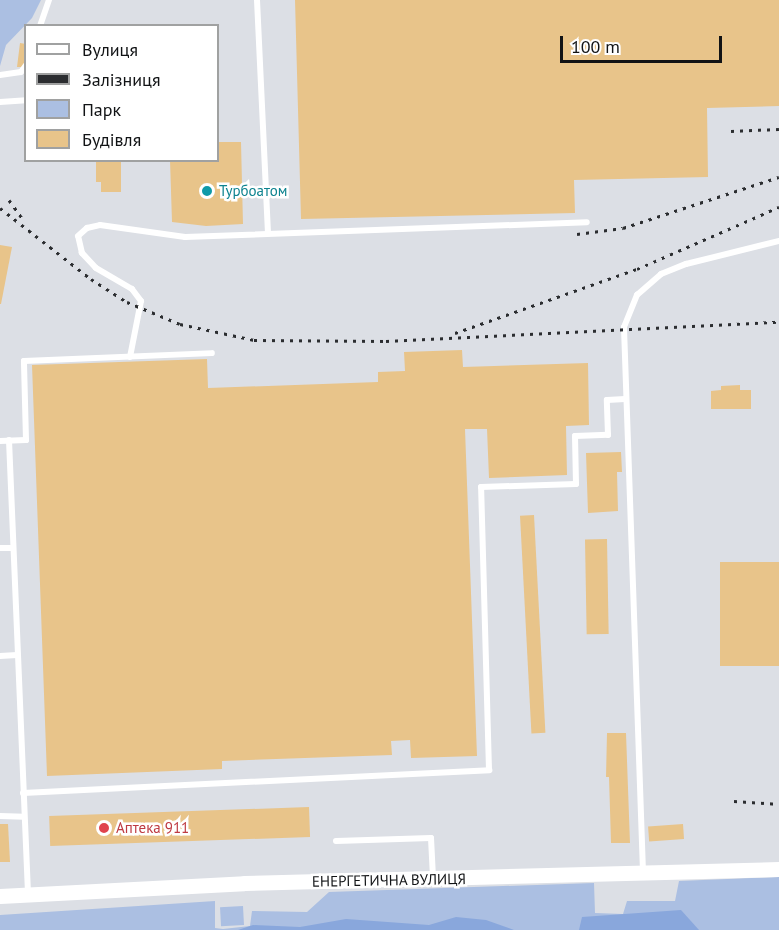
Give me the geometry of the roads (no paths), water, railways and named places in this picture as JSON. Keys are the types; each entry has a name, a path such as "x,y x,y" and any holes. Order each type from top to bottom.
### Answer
{"street":[{"name":"ЕНЕРГЕТИЧНА ВУЛИЦЯ","path":"0,896 244,883 779,869"}],"lane":[{"path":"41,24 49,0"},
{"path":"257,0 268,233"},
{"path":"0,75 21,72 24,68"},
{"path":"0,102 24,100"},
{"path":"130,357 141,301 132,289 86,260 77,241 81,231 100,225 185,237 587,222"},
{"path":"643,873 624,327 633,302 648,282 686,264 779,241"},
{"path":"0,441 26,440 24,361 212,353"},
{"path":"23,793 489,770 481,487 576,484 575,436 608,435 607,400 625,399"},
{"path":"9,440 28,896"},
{"path":"0,548 13,548"},
{"path":"0,656 17,655"},
{"path":"0,816 24,817"},
{"path":"336,841 431,838 433,879"}],"railway":[{"path":"731,131 779,129"},
{"path":"577,234 623,228 779,177"},
{"path":"9,200 22,218"},
{"path":"455,333 637,269 779,207"},
{"path":"0,208 91,279 127,302 180,324 254,340 386,341 779,322"},
{"path":"734,801 779,804"}],"place":[{"name":"Турбоатом","path":"207,191"},
{"name":"Аптека 911","path":"104,828"}]}
